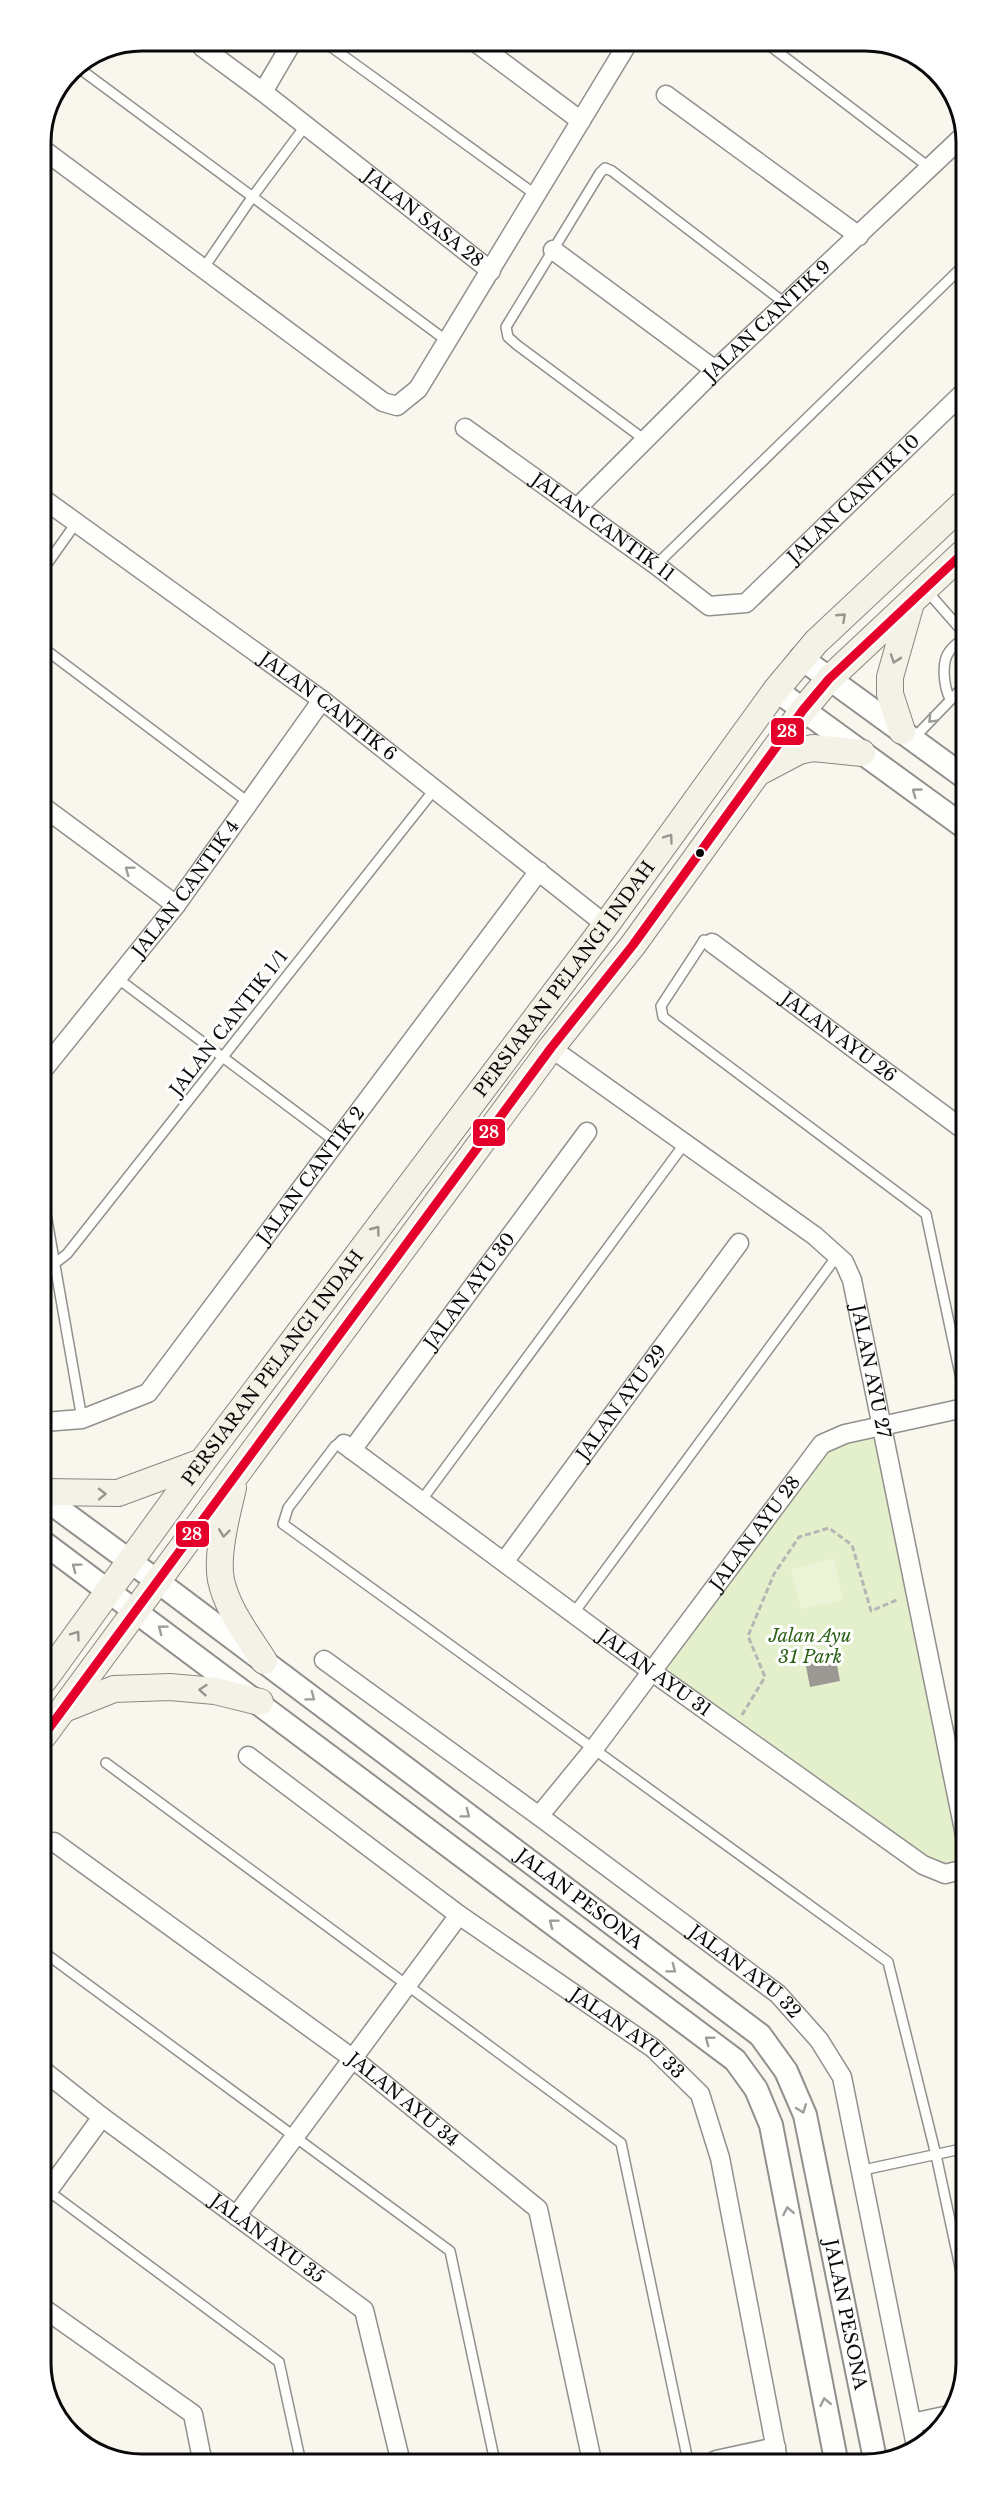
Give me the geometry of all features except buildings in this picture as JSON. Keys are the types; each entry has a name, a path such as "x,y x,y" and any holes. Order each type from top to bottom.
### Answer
{"main road":[{"name":"PERSIARAN PELANGI INDAH","path":"51,1670 202,1461 606,925 776,690 801,658 956,511"},
{"name":"PERSIARAN PELANGI INDAH","path":"51,1726 551,1048 646,927 803,710 829,679 956,560"},
{"path":"907,735 890,694 890,677 919,596"},
{"path":"758,773 799,751 813,748 862,753"},
{"path":"606,925 619,934 629,934 646,927"},
{"path":"51,1492 118,1493 202,1461"},
{"path":"237,1476 223,1530 221,1579 234,1613 264,1661"},
{"path":"64,1709 114,1689 170,1687 215,1691 260,1702"}],"street":[{"name":"JALAN SASA 28","path":"207,51 306,125 491,271 581,121 617,51"},
{"path":"263,92 287,51"},
{"path":"486,51 581,121"},
{"path":"666,95 859,236"},
{"name":"JALAN CANTIK 9","path":"577,508 715,370 956,143"},
{"path":"51,155 383,402 397,406 418,389 491,271"},
{"path":"554,250 715,370"},
{"name":"JALAN CANTIK 10","path":"746,603 956,400"},
{"name":"JALAN CANTIK 11","path":"465,428 656,565 709,606 746,603"},
{"name":"JALAN CANTIK 6","path":"51,505 322,700 606,925"},
{"path":"801,658 956,771"},
{"path":"776,690 956,821"},
{"name":"JALAN CANTIK 4","path":"51,1060 176,905 322,700"},
{"path":"51,813 176,905"},
{"name":"JALAN CANTIK 2","path":"51,1421 82,1419 148,1393 539,871"},
{"name":"JALAN AYU 26","path":"712,944 956,1124"},
{"name":"JALAN AYU 27","path":"551,1048 815,1236 844,1262 852,1280 956,1792"},
{"name":"JALAN AYU 30","path":"348,1447 587,1132"},
{"name":"JALAN AYU 29","path":"504,1562 739,1242"},
{"path":"881,1428 956,1410"},
{"name":"JALAN AYU 28","path":"539,1816 593,1750 822,1444 845,1434 881,1428"},
{"name":"JALAN AYU 31","path":"348,1447 651,1671 923,1865 945,1874 956,1871"},
{"name":"JALAN PESONA","path":"51,1503 760,2035 786,2071 805,2115 874,2453"},
{"name":"JALAN PESONA","path":"51,1547 735,2060 756,2089 771,2125 835,2454"},
{"name":"JALAN AYU 32","path":"324,1660 778,1994 819,2040 842,2077 915,2439"},
{"name":"JALAN AYU 33","path":"248,1756 459,1915 653,2048 700,2094 720,2158 777,2454"},
{"name":"JALAN AYU 34","path":"54,1842 352,2058 538,2209 590,2454"},
{"path":"236,2216 459,1915"},
{"name":"JALAN AYU 35","path":"51,2077 102,2117 364,2310 399,2454"},
{"path":"51,2185 102,2117"},
{"path":"51,2314 193,2414 201,2454"},
{"path":"912,2423 938,2417"}],"lane":[{"path":"337,51 536,195"},
{"path":"777,51 930,168"},
{"path":"84,72 447,341"},
{"path":"203,268 306,125"},
{"path":"645,440 508,337 506,327 605,168 786,304"},
{"path":"656,565 956,273"},
{"path":"51,558 76,523"},
{"path":"919,596 956,626"},
{"path":"950,699 946,691 945,662 948,653 956,646"},
{"path":"51,654 248,802"},
{"path":"907,735 956,693"},
{"name":"JALAN CANTIK 1/1","path":"54,1264 67,1254 435,790"},
{"path":"712,944 704,940 661,1006 663,1017 926,1215 956,1356"},
{"path":"117,978 336,1142"},
{"path":"421,1501 685,1143"},
{"path":"51,1246 82,1419"},
{"path":"573,1614 837,1256"},
{"path":"348,1447 339,1443 335,1446 288,1508 283,1524 888,1962 936,2155 956,2248"},
{"path":"106,1763 621,2143 687,2454"},
{"path":"51,1957 450,2251 493,2454"},
{"path":"862,2170 956,2150"},
{"path":"51,2196 279,2362 299,2454"}],"path":[{"path":"751,1702 765,1677 748,1636 774,1574 799,1537 829,1528 852,1545 871,1611 915,1594"}],"green space":[{"name":"Jalan Ayu 31 Park","path":"875,1436 956,1830 956,1865 948,1867 927,1858 662,1670 823,1453 847,1441"},
{"path":"834,1558 843,1600 801,1609 791,1569"}],"transit line":[{"name":"28","path":"51,1726 551,1048 633,945 803,710 829,679 956,560"}]}
